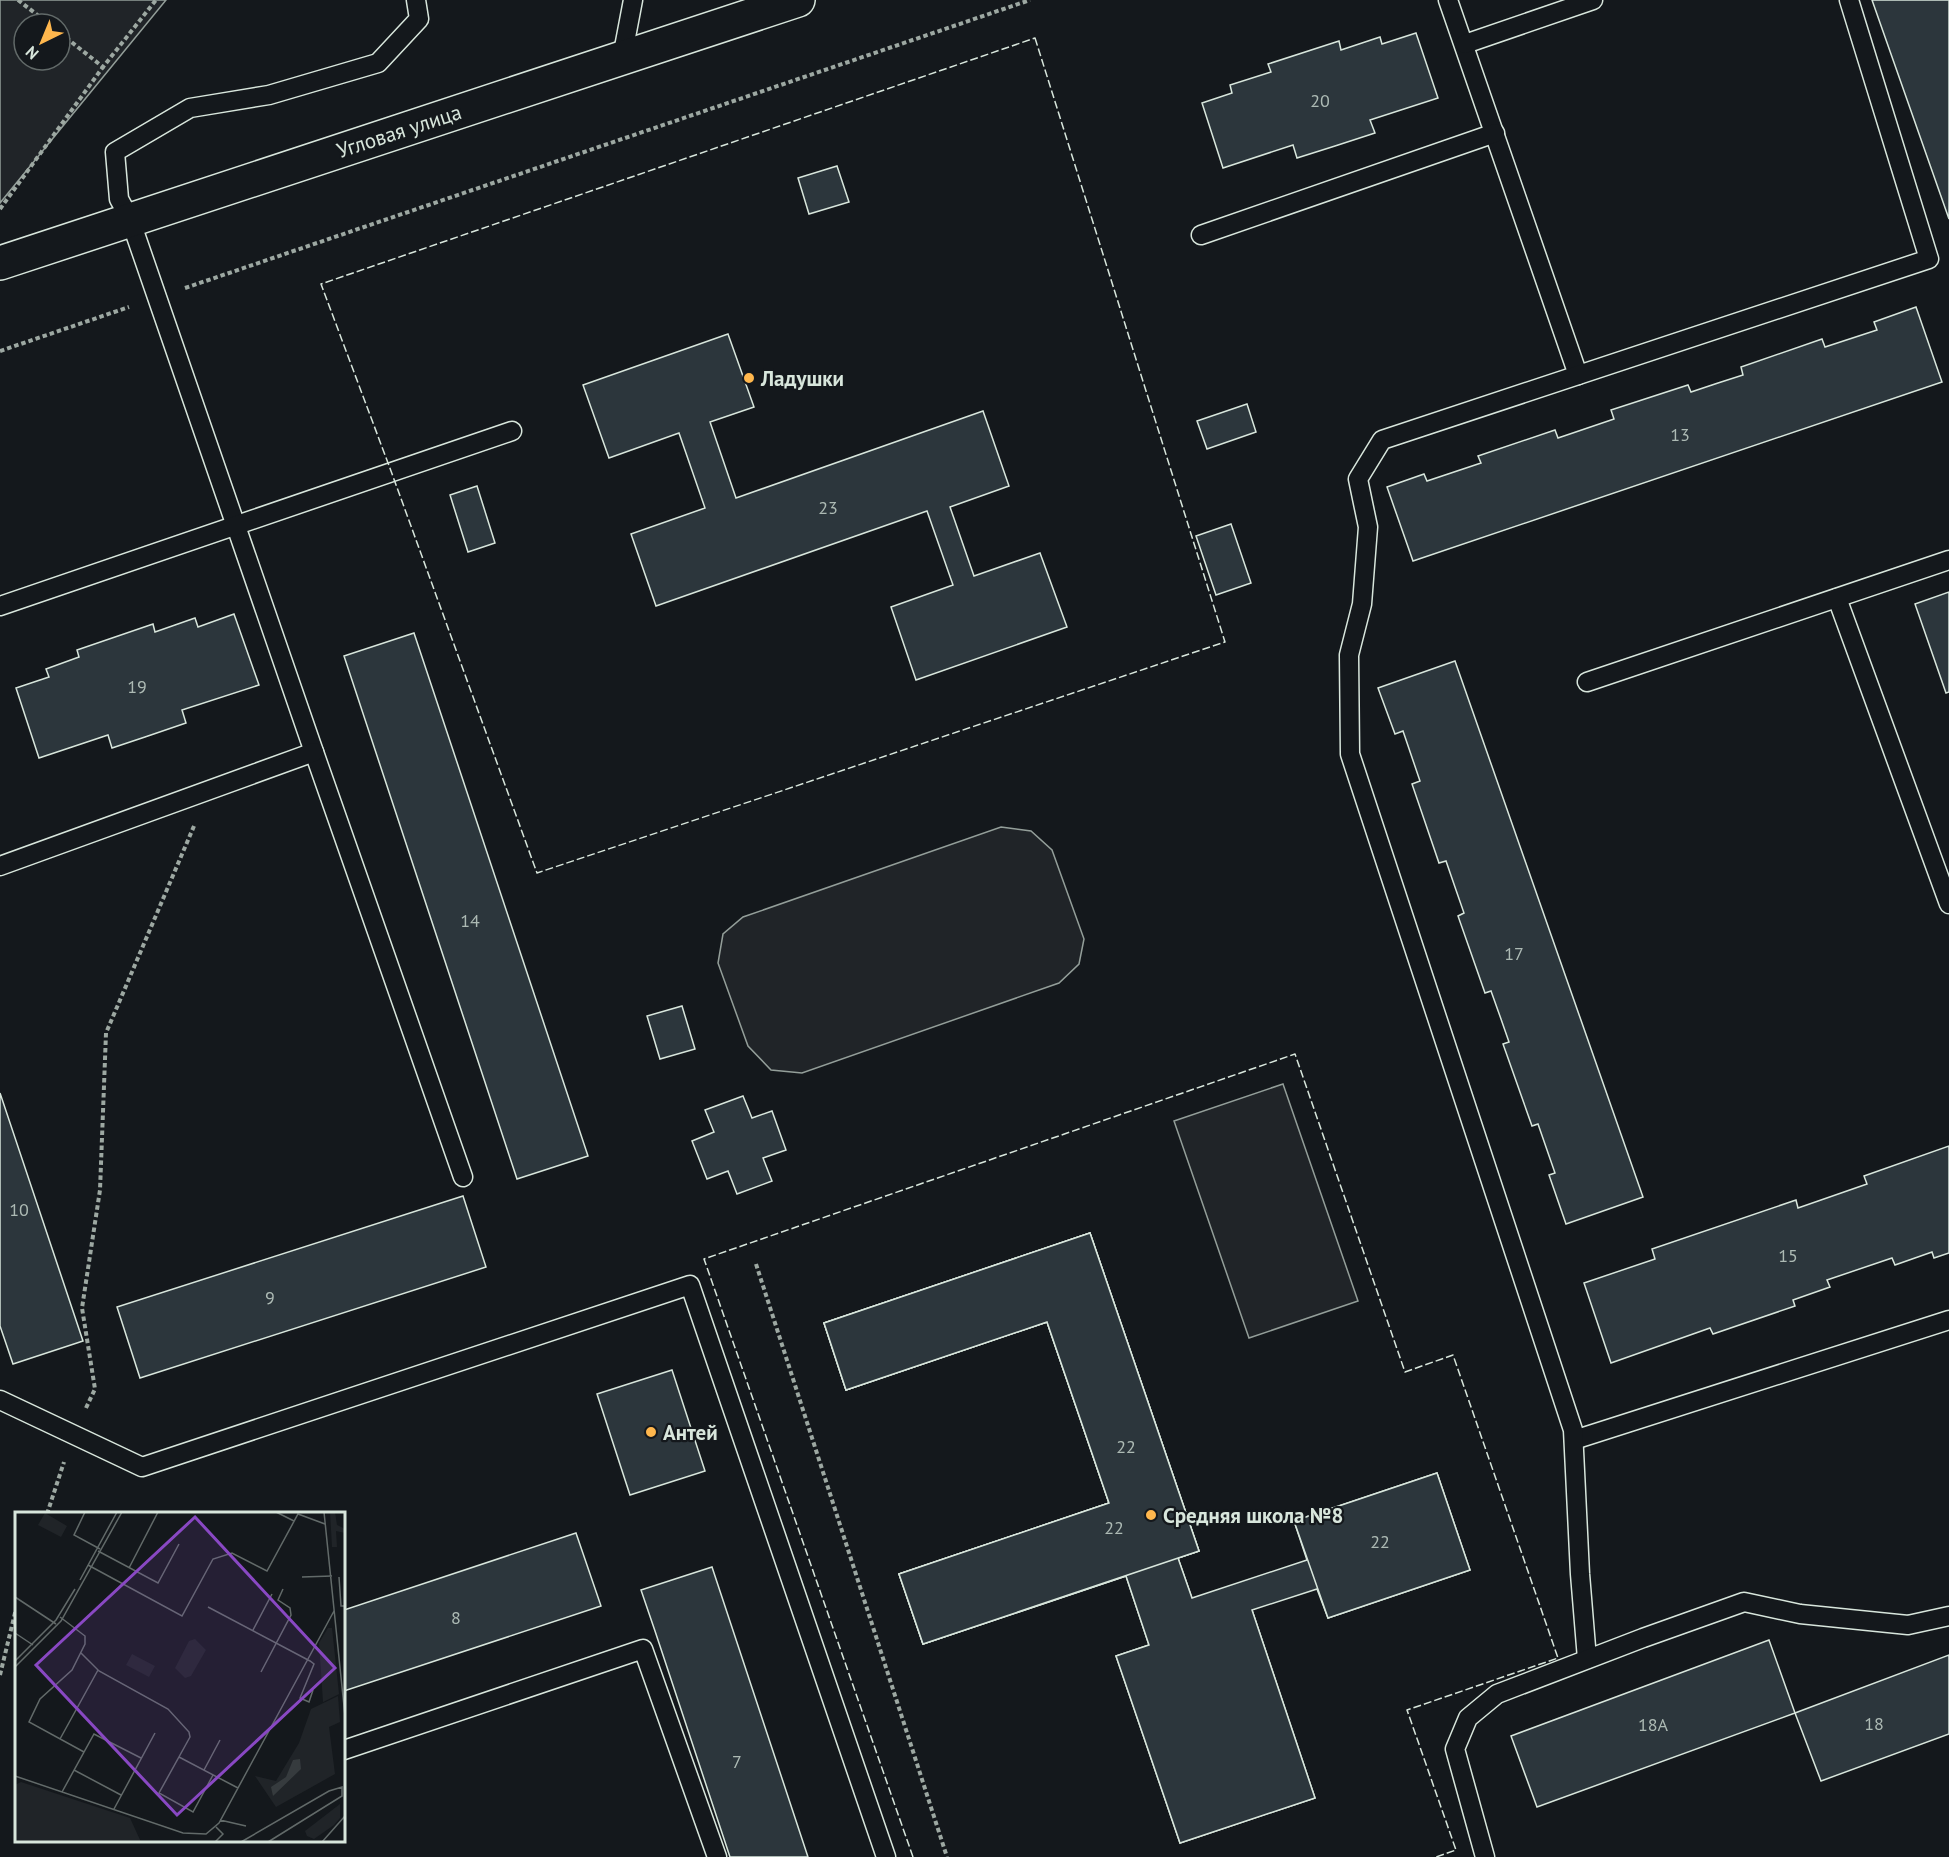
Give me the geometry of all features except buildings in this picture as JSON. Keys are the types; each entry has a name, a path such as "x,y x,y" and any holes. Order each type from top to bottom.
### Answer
{"street":[{"name":"Угловая улица","path":"0,263 798,0"}],"lane":[{"path":"416,0 419,19 378,63 269,95 190,108 115,152 119,200 130,219 463,1177"},
{"path":"622,58 633,0"},
{"path":"1448,0 1578,375"},
{"path":"1465,44 1593,0"},
{"path":"1587,1659 1580,1574 1573,1430 1350,754 1349,655 1362,604 1368,527 1358,480 1382,440 1929,259 1849,0"},
{"path":"1201,235 1495,133"},
{"path":"0,606 512,431"},
{"path":"1587,682 1949,560"},
{"path":"1837,598 1949,904"},
{"path":"0,866 314,752"},
{"path":"0,1400 142,1467 690,1285 886,1857"},
{"path":"1574,1440 1949,1320"},
{"path":"1485,1857 1455,1749 1468,1718 1497,1694 1744,1602 1800,1614 1908,1625 1949,1616"},
{"path":"345,1750 643,1649 717,1857"}],"path":[{"path":"18,0 34,12"},
{"path":"0,209 103,67 156,0"},
{"path":"0,351 1030,0"},
{"path":"72,42 103,67"},
{"path":"48,1512 73,1434 95,1389 82,1308 100,1191 106,1033 210,790"},
{"path":"756,1264 947,1857"},
{"path":"0,1675 15,1613"}],"shaded area":[{"path":"0,0 166,0 0,203"},
{"path":"1001,827 1031,831 1052,850 1084,939 1079,964 1059,983 802,1073 771,1070 748,1046 718,963 723,934 743,917"},
{"path":"1283,1084 1358,1301 1249,1338 1174,1121"}],"fence":[{"path":"1035,38 1225,642 537,873 321,284 1035,38"},
{"path":"913,1857 704,1259 1295,1054 1405,1372 1453,1355 1558,1658 1407,1710 1456,1850 1436,1857"}],"place":[{"name":"Ладушки","path":"749,378"},
{"name":"Антей","path":"651,1432"},
{"name":"Средняя школа №8","path":"1151,1515"}]}
